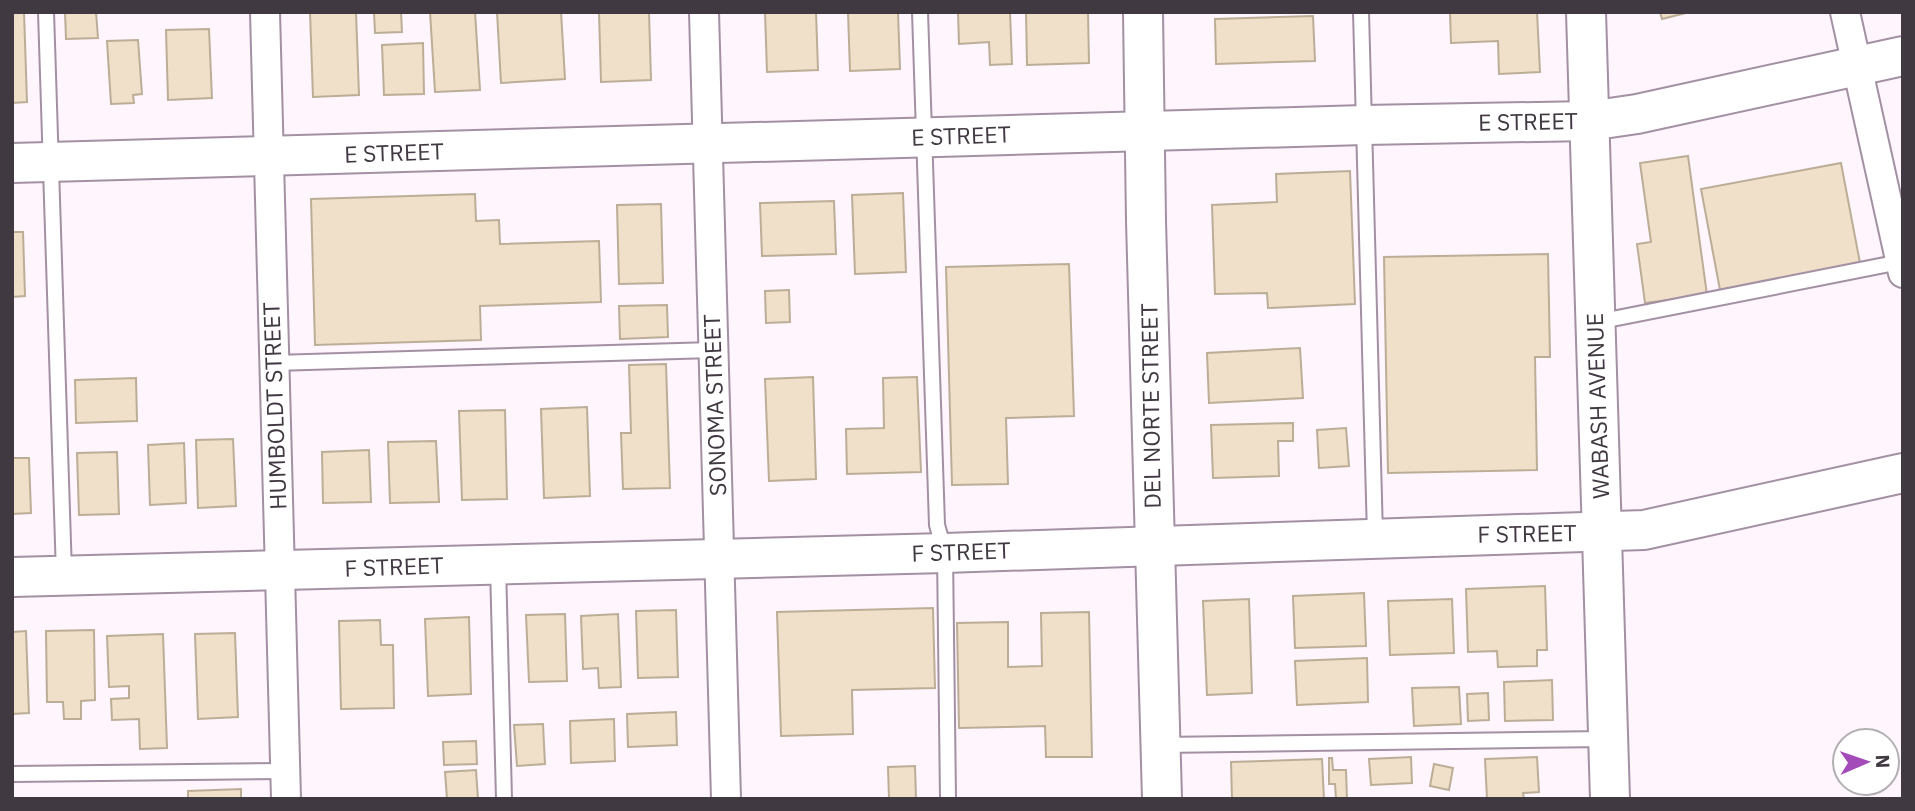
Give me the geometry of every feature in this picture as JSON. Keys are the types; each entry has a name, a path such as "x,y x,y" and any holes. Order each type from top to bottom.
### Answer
{"street":[{"name":"HUMBOLDT STREET","path":"265,12 285,785"},
{"name":"SONOMA STREET","path":"704,12 726,799"},
{"name":"DEL NORTE STREET","path":"1143,12 1162,799"},
{"name":"WABASH AVENUE","path":"1586,12 1610,799"},
{"path":"1845,12 1902,268"},
{"name":"E STREET","path":"12,163 1589,121 1637,114 1903,56"},
{"name":"F STREET","path":"12,577 1644,530 1903,473"}],"lane":[{"path":"47,12 64,576"},
{"path":"920,12 937,525 945,552 948,799"},
{"path":"1361,12 1375,537"},
{"path":"1595,322 1902,268"},
{"path":"274,363 713,350"},
{"path":"498,564 504,799"},
{"path":"1160,745 1608,738"},
{"path":"12,775 285,785"}],"building":[{"path":"12,12 24,12 27,102 12,103"},
{"path":"65,12 96,12 98,38 66,39"},
{"path":"310,12 356,12 359,95 313,97"},
{"path":"374,12 401,12 402,32 375,33"},
{"path":"430,12 475,12 480,90 435,92"},
{"path":"497,12 561,12 565,79 501,83"},
{"path":"599,12 649,12 651,80 601,82"},
{"path":"765,12 816,12 818,70 767,72"},
{"path":"848,12 898,12 900,69 850,71"},
{"path":"958,12 1010,12 1012,64 990,65 989,42 959,44"},
{"path":"1026,12 1088,12 1089,63 1027,65"},
{"path":"1450,12 1537,12 1540,72 1499,74 1498,41 1451,43"},
{"path":"1660,12 1690,12 1662,19"},
{"path":"1313,16 1315,61 1216,64 1215,19"},
{"path":"209,29 212,98 168,100 166,30"},
{"path":"138,40 142,94 133,95 134,103 111,104 107,41"},
{"path":"423,43 424,94 384,95 382,45"},
{"path":"1688,156 1707,295 1645,303 1637,244 1651,242 1640,163"},
{"path":"1841,163 1860,263 1720,290 1701,189"},
{"path":"1350,171 1355,304 1268,308 1267,293 1215,294 1212,205 1277,202 1276,174"},
{"path":"903,193 906,272 855,274 852,195"},
{"path":"475,194 476,221 499,220 500,244 599,241 601,302 480,306 481,340 315,345 311,199"},
{"path":"834,201 836,254 762,256 760,203"},
{"path":"661,204 663,283 619,284 617,205"},
{"path":"12,232 23,232 25,296 12,297"},
{"path":"1548,254 1550,357 1535,357 1537,470 1388,473 1384,257"},
{"path":"1069,264 1074,416 1006,418 1008,484 952,485 946,267"},
{"path":"789,290 790,322 766,323 765,291"},
{"path":"667,305 668,337 620,339 619,306"},
{"path":"1300,348 1303,398 1209,403 1207,353"},
{"path":"666,364 670,488 623,489 621,433 631,433 629,365"},
{"path":"813,377 816,479 769,481 765,379"},
{"path":"917,377 921,472 847,474 846,429 884,428 883,378"},
{"path":"136,378 137,421 76,423 75,380"},
{"path":"587,407 590,496 544,498 541,409"},
{"path":"505,410 507,499 462,500 459,411"},
{"path":"1293,423 1293,441 1278,441 1279,476 1213,478 1211,425"},
{"path":"1346,428 1349,466 1319,468 1317,430"},
{"path":"233,439 236,506 198,508 196,440"},
{"path":"436,441 439,502 390,503 388,442"},
{"path":"184,443 186,503 150,505 148,445"},
{"path":"369,450 371,502 323,503 322,452"},
{"path":"117,452 119,514 79,515 77,453"},
{"path":"12,458 29,458 31,513 12,514"},
{"path":"1545,586 1547,650 1537,650 1537,666 1498,667 1497,651 1468,652 1466,589"},
{"path":"1364,593 1366,646 1295,648 1293,596"},
{"path":"1249,599 1252,693 1207,695 1203,601"},
{"path":"1452,599 1454,653 1390,655 1388,601"},
{"path":"933,608 935,688 852,690 853,734 781,736 777,612"},
{"path":"676,610 678,677 638,678 636,611"},
{"path":"1089,612 1092,757 1046,757 1045,726 959,728 957,623 1008,622 1008,667 1042,666 1041,613"},
{"path":"565,614 567,681 529,682 526,615"},
{"path":"618,614 621,687 599,688 598,668 583,669 581,616"},
{"path":"469,617 471,694 428,696 425,619"},
{"path":"380,620 381,645 393,645 394,708 341,709 339,621"},
{"path":"94,630 95,700 81,701 81,719 64,719 63,702 47,702 46,631"},
{"path":"26,631 29,713 12,714 12,632"},
{"path":"235,633 238,717 198,719 195,634"},
{"path":"163,634 167,748 140,749 139,719 112,720 111,699 129,698 129,686 109,687 107,636"},
{"path":"1367,658 1368,702 1297,705 1295,661"},
{"path":"1552,680 1553,720 1505,721 1504,682"},
{"path":"1459,687 1461,724 1414,726 1412,688"},
{"path":"1488,693 1489,720 1468,721 1467,694"},
{"path":"676,712 677,745 628,747 627,714"},
{"path":"614,719 615,761 571,763 570,721"},
{"path":"543,724 545,764 517,766 514,725"},
{"path":"476,741 477,764 444,765 443,742"},
{"path":"1411,757 1412,783 1371,785 1369,759"},
{"path":"1537,757 1539,792 1523,793 1524,799 1487,799 1485,759"},
{"path":"1329,758 1332,758 1333,770 1346,770 1347,799 1336,799 1335,784 1329,784"},
{"path":"1322,759 1324,799 1232,799 1231,762"},
{"path":"1434,764 1453,768 1449,790 1430,786"},
{"path":"915,766 916,799 889,799 888,767"},
{"path":"476,770 478,799 447,799 445,772"},
{"path":"241,789 241,799 188,799 188,791"}]}
